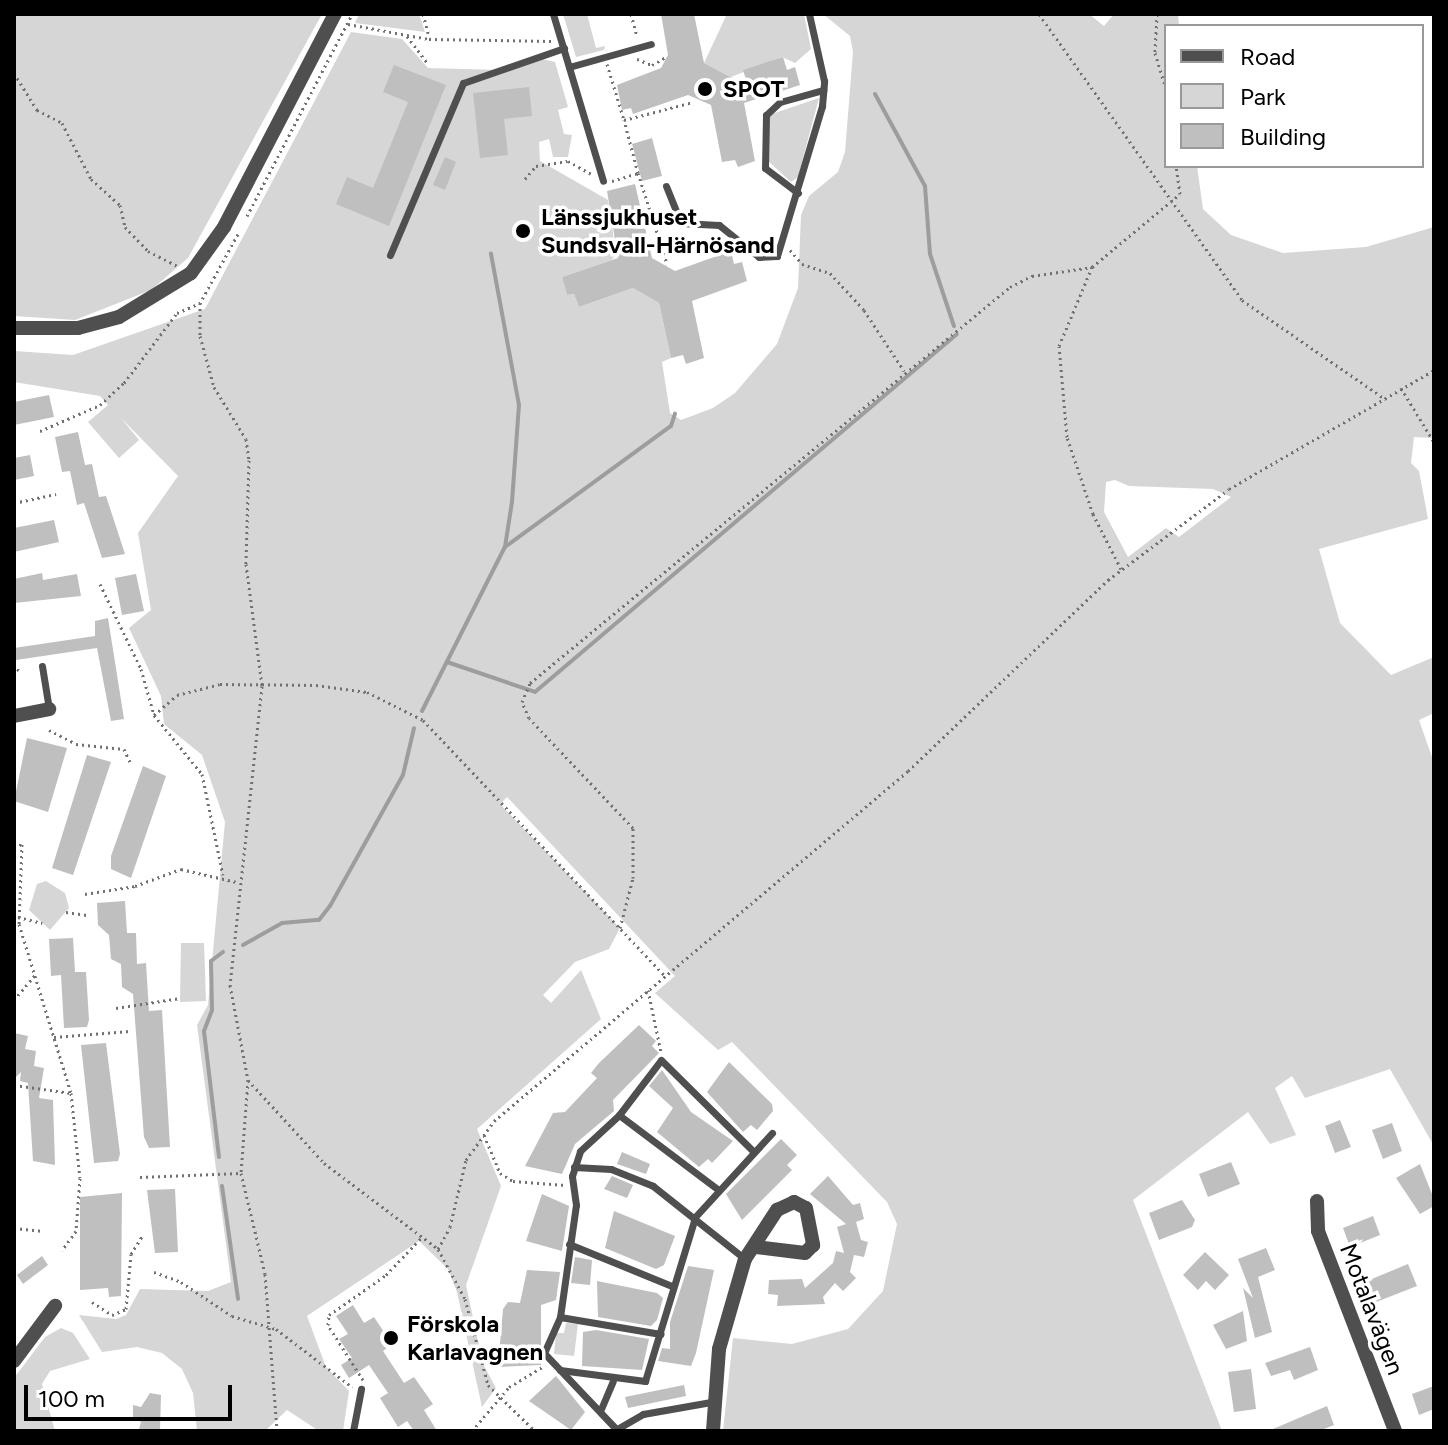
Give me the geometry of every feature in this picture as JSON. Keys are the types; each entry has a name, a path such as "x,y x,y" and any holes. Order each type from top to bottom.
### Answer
{"street":[{"path":"14,328 78,328 119,317 191,273 224,227 335,14"},
{"path":"14,716 49,709"},
{"name":"Motalavägen","path":"1317,1201 1318,1231 1395,1431"},
{"path":"713,1431 711,1402 725,1320 745,1259 756,1247 777,1210 794,1202 806,1208 813,1245 805,1253 756,1247"},
{"path":"14,1361 55,1306"}],"lane":[{"path":"553,14 606,182"},
{"path":"666,186 681,223 719,225 768,259 777,256 798,193 823,90 809,14"},
{"path":"569,67 651,44"},
{"path":"390,255 463,83 563,45"},
{"path":"798,193 765,168 766,115 780,102 823,90"},
{"path":"42,666 49,709"},
{"path":"711,1402 643,1414 618,1430 601,1409 548,1363 544,1341 560,1317 576,1205 572,1185 574,1167 592,1134 619,1115 661,1060 753,1151"},
{"path":"619,1115 716,1188"},
{"path":"555,1369 613,1381 645,1381 695,1217 716,1188 772,1133"},
{"path":"574,1167 628,1173 695,1217 745,1259"},
{"path":"569,1244 672,1286"},
{"path":"560,1317 661,1334"},
{"path":"601,1409 613,1381"},
{"path":"353,1431 361,1389"}],"path":[{"path":"277,1431 265,1274 241,1173 248,1080 230,985 237,882 262,686 246,564 246,439 206,365 200,303 352,14"},
{"path":"423,14 429,39"},
{"path":"631,14 640,47"},
{"path":"1039,14 1242,300 1385,399"},
{"path":"1157,14 1155,53 1164,83"},
{"path":"348,24 429,39 563,45"},
{"path":"407,36 428,64"},
{"path":"606,61 667,264"},
{"path":"14,73 37,110 62,123 91,179 120,205 125,227 148,251 191,273"},
{"path":"624,120 693,102"},
{"path":"525,179 536,166 568,161 606,182 638,173"},
{"path":"1122,569 1075,464 1057,362 1072,304 1092,267 1170,201 1182,186 1177,168"},
{"path":"784,241 802,264 830,273 864,310 904,371"},
{"path":"620,928 633,878 633,828 529,718 524,693 904,371 1021,279 1092,267"},
{"path":"40,431 100,405 124,383 177,313 200,303"},
{"path":"438,1249 466,1160 484,1133 908,771 1122,569 1229,489 1434,370"},
{"path":"1401,388 1434,442"},
{"path":"14,503 56,494"},
{"path":"100,584 141,669 154,715 202,774 223,875"},
{"path":"14,664 19,671"},
{"path":"154,715 192,690 262,686 367,692 423,720 665,976"},
{"path":"49,730 76,744 124,749 131,764"},
{"path":"14,848 22,844 18,917 71,1093 80,1178 76,1231 62,1250"},
{"path":"85,894 123,890 181,869 223,875 237,882"},
{"path":"66,912 87,915"},
{"path":"18,917 42,923"},
{"path":"14,1000 35,975"},
{"path":"648,990 661,1060"},
{"path":"116,1008 180,998"},
{"path":"54,1037 130,1031"},
{"path":"248,1080 324,1163 438,1249 458,1282 480,1365 499,1399 535,1431"},
{"path":"14,1085 71,1093"},
{"path":"484,1133 500,1173 513,1181 572,1185"},
{"path":"140,1177 241,1173"},
{"path":"14,1228 41,1231"},
{"path":"92,1302 112,1315 126,1309 131,1254 143,1235"},
{"path":"154,1272 181,1282 232,1316 267,1326 340,1383 361,1389 364,1378 333,1334 329,1315 386,1275 422,1237"},
{"path":"472,1431 499,1399 548,1363"}],"green space":[{"path":"14,14 322,14 188,258 151,290 75,320 14,316"},
{"path":"359,14 419,14 425,32 355,23"},
{"path":"563,14 587,14 596,48 605,46 604,50 576,57"},
{"path":"727,14 804,14 811,49 795,63 782,57 731,77 704,63"},
{"path":"823,14 1089,14 1104,26 1114,14 1178,14 1179,24 1164,24 1164,168 1197,168 1203,209 1231,235 1283,253 1366,247 1434,227 1434,438 1414,437 1411,463 1419,471 1428,519 1319,549 1340,623 1391,675 1434,657 1434,713 1419,720 1434,763 1434,1146 1390,1069 1305,1098 1292,1076 1275,1088 1296,1135 1270,1144 1248,1112 1133,1200 1222,1431 723,1431 733,1338 792,1344 848,1329 883,1291 897,1224 887,1202 732,1042 718,1050 655,993 675,976 507,797 500,804 620,928 609,949 575,962 543,995 551,1003 581,970 601,1019 477,1129 501,1186 466,1285 483,1364 496,1388 482,1407 457,1292 448,1269 419,1241 307,1316 326,1367 349,1391 343,1431 319,1431 287,1410 265,1431 197,1431 193,1393 182,1369 162,1353 137,1347 102,1352 79,1315 116,1319 126,1315 140,1289 208,1291 231,1282 197,1025 208,1005 225,822 202,755 164,724 161,696 129,628 151,610 138,533 178,476 121,418 139,440 119,458 88,422 108,405 100,396 14,382 14,351 73,355 205,309 351,32 402,39 428,68 501,70 542,59 555,62 568,107 558,110 564,134 572,135 568,157 553,157 549,139 539,142 540,161 608,200 616,253 612,260 562,277 567,295 574,294 579,307 633,288 659,303 671,358 662,362 670,413 681,420 713,408 735,393 777,344 798,288 801,215 809,196 838,172 845,152 853,52 850,36","holes":["1115,480 1129,486 1213,489 1231,497 1179,537 1166,528 1128,557 1104,512 1106,482"]},
{"path":"819,98 798,177 791,182 767,160 769,115"},
{"path":"46,881 65,893 69,908 50,930 29,910 37,884"},
{"path":"181,943 204,943 206,1001 180,1002"},
{"path":"566,1323 578,1324 574,1356 554,1354 556,1333 564,1333"},
{"path":"61,1328 73,1333 90,1359 50,1371 42,1384 55,1431 14,1431 14,1378 45,1337"}],"building":[{"path":"661,14 694,14 704,63 748,86 743,70 783,57 787,70 795,67 800,85 744,103 755,161 738,167 735,160 722,162 711,105 688,95 633,114 631,108 622,110 617,85 661,68 668,55"},
{"path":"394,65 446,85 389,226 336,204 347,177 373,188 408,102 383,92"},
{"path":"529,87 532,116 504,119 508,155 480,158 473,93"},
{"path":"652,138 662,176 642,181 632,144"},
{"path":"445,157 456,162 445,190 433,185"},
{"path":"635,184 652,258 675,271 731,251 734,264 742,262 747,281 692,301 704,358 686,364 683,355 671,358 659,303 633,288 579,307 574,294 567,295 562,277 618,258 607,191"},
{"path":"49,395 54,417 14,425 14,402"},
{"path":"78,432 85,465 92,464 99,497 106,496 125,554 102,558 84,503 77,505 70,471 62,472 55,437"},
{"path":"30,455 34,476 14,480 14,458"},
{"path":"54,520 59,542 14,552 14,528"},
{"path":"42,573 43,580 77,574 81,596 14,603 14,579"},
{"path":"136,574 144,611 122,615 115,578"},
{"path":"108,618 124,719 111,721 97,648 16,660 14,648 95,636 95,621"},
{"path":"27,738 67,748 48,812 14,801"},
{"path":"87,755 111,762 73,875 52,868"},
{"path":"143,766 166,776 131,878 111,869 111,856"},
{"path":"125,901 127,933 136,933 137,964 146,963 149,1011 162,1010 170,1147 149,1148 144,1137 133,994 122,987 121,964 111,959 109,935 98,925 97,903"},
{"path":"73,938 75,972 86,972 89,1020 87,1027 64,1028 61,975 51,976 49,939"},
{"path":"639,1025 656,1041 652,1046 659,1053 613,1100 614,1111 575,1144 562,1174 525,1166 553,1113 565,1112 597,1078 591,1073 599,1063"},
{"path":"14,1033 28,1036 25,1049 36,1051 34,1066 44,1068 39,1098 53,1100 55,1165 33,1161 28,1083 20,1081 21,1072 14,1079"},
{"path":"106,1043 120,1154 118,1161 94,1163 81,1045"},
{"path":"729,1062 772,1104 773,1111 757,1130 751,1125 743,1132 707,1092"},
{"path":"662,1070 691,1112 733,1141 712,1163 708,1159 699,1167 657,1132 673,1108 649,1086"},
{"path":"1340,1120 1351,1147 1335,1153 1325,1126"},
{"path":"1392,1123 1402,1151 1383,1159 1372,1130"},
{"path":"781,1139 797,1155 787,1165 792,1170 742,1220 726,1194"},
{"path":"622,1152 650,1164 646,1174 617,1164"},
{"path":"1231,1162 1240,1184 1208,1197 1199,1174"},
{"path":"1420,1164 1434,1206 1420,1214 1396,1178"},
{"path":"612,1176 633,1185 627,1198 604,1189"},
{"path":"828,1176 853,1205 860,1203 864,1219 856,1222 861,1240 868,1242 864,1257 854,1255 850,1272 856,1278 843,1291 835,1283 823,1297 825,1304 777,1306 778,1295 768,1294 769,1280 802,1279 805,1288 833,1263 836,1251 844,1253 837,1227 846,1224 810,1194"},
{"path":"175,1189 178,1252 155,1253 147,1190"},
{"path":"122,1193 121,1296 109,1297 108,1288 80,1290 80,1197"},
{"path":"542,1194 569,1206 562,1251 526,1241"},
{"path":"1182,1200 1195,1220 1192,1227 1159,1240 1149,1213"},
{"path":"614,1211 675,1236 664,1265 656,1269 605,1248"},
{"path":"1373,1216 1380,1235 1350,1247 1343,1228"},
{"path":"1266,1248 1275,1270 1258,1277 1272,1332 1255,1338 1243,1288 1253,1298 1238,1259"},
{"path":"1205,1252 1229,1275 1215,1290 1206,1281 1198,1290 1183,1275"},
{"path":"42,1256 48,1265 23,1284 17,1275"},
{"path":"575,1257 592,1260 590,1285 571,1283"},
{"path":"1408,1264 1417,1286 1376,1302 1367,1281"},
{"path":"688,1266 714,1270 691,1366 658,1361 662,1348 670,1349 670,1322"},
{"path":"527,1270 560,1272 556,1300 541,1305 541,1365 498,1367 503,1309 508,1302 520,1303"},
{"path":"597,1281 657,1293 663,1298 657,1320 651,1326 598,1317"},
{"path":"353,1305 364,1323 374,1317 392,1344 383,1351 404,1383 414,1377 433,1404 424,1410 437,1431 414,1431 407,1421 398,1427 380,1398 388,1393 369,1365 349,1378 341,1365 352,1358 339,1339 348,1334 336,1316"},
{"path":"1243,1311 1247,1341 1226,1349 1213,1325"},
{"path":"596,1330 649,1339 642,1370 582,1366 583,1332"},
{"path":"1310,1347 1318,1370 1294,1380 1290,1370 1271,1376 1265,1363"},
{"path":"1251,1369 1256,1409 1234,1412 1228,1372"},
{"path":"556,1376 585,1412 571,1430 529,1401"},
{"path":"684,1385 686,1396 628,1408 625,1397"},
{"path":"1434,1386 1434,1409 1419,1415 1412,1394"},
{"path":"150,1393 161,1395 160,1430 139,1429 141,1422 133,1417 133,1405 141,1407"},
{"path":"1327,1406 1334,1425 1319,1431 1268,1431"}],"waterway":[{"path":"875,94 925,186 930,254 954,326"},
{"path":"422,711 505,547 512,502 519,405 491,254"},
{"path":"447,662 535,692 957,334"},
{"path":"505,547 671,426 675,414"},
{"path":"243,945 282,923 319,920 330,906 403,775 414,728"},
{"path":"219,1157 204,1031 212,1010 211,961 223,952"},
{"path":"222,1186 238,1299"}],"place":[{"name":"SPOT","path":"705,89"},
{"name":"Länssjukhuset Sundsvall-Härnösand","path":"523,231"},
{"name":"Förskola Karlavagnen","path":"391,1338"}]}
